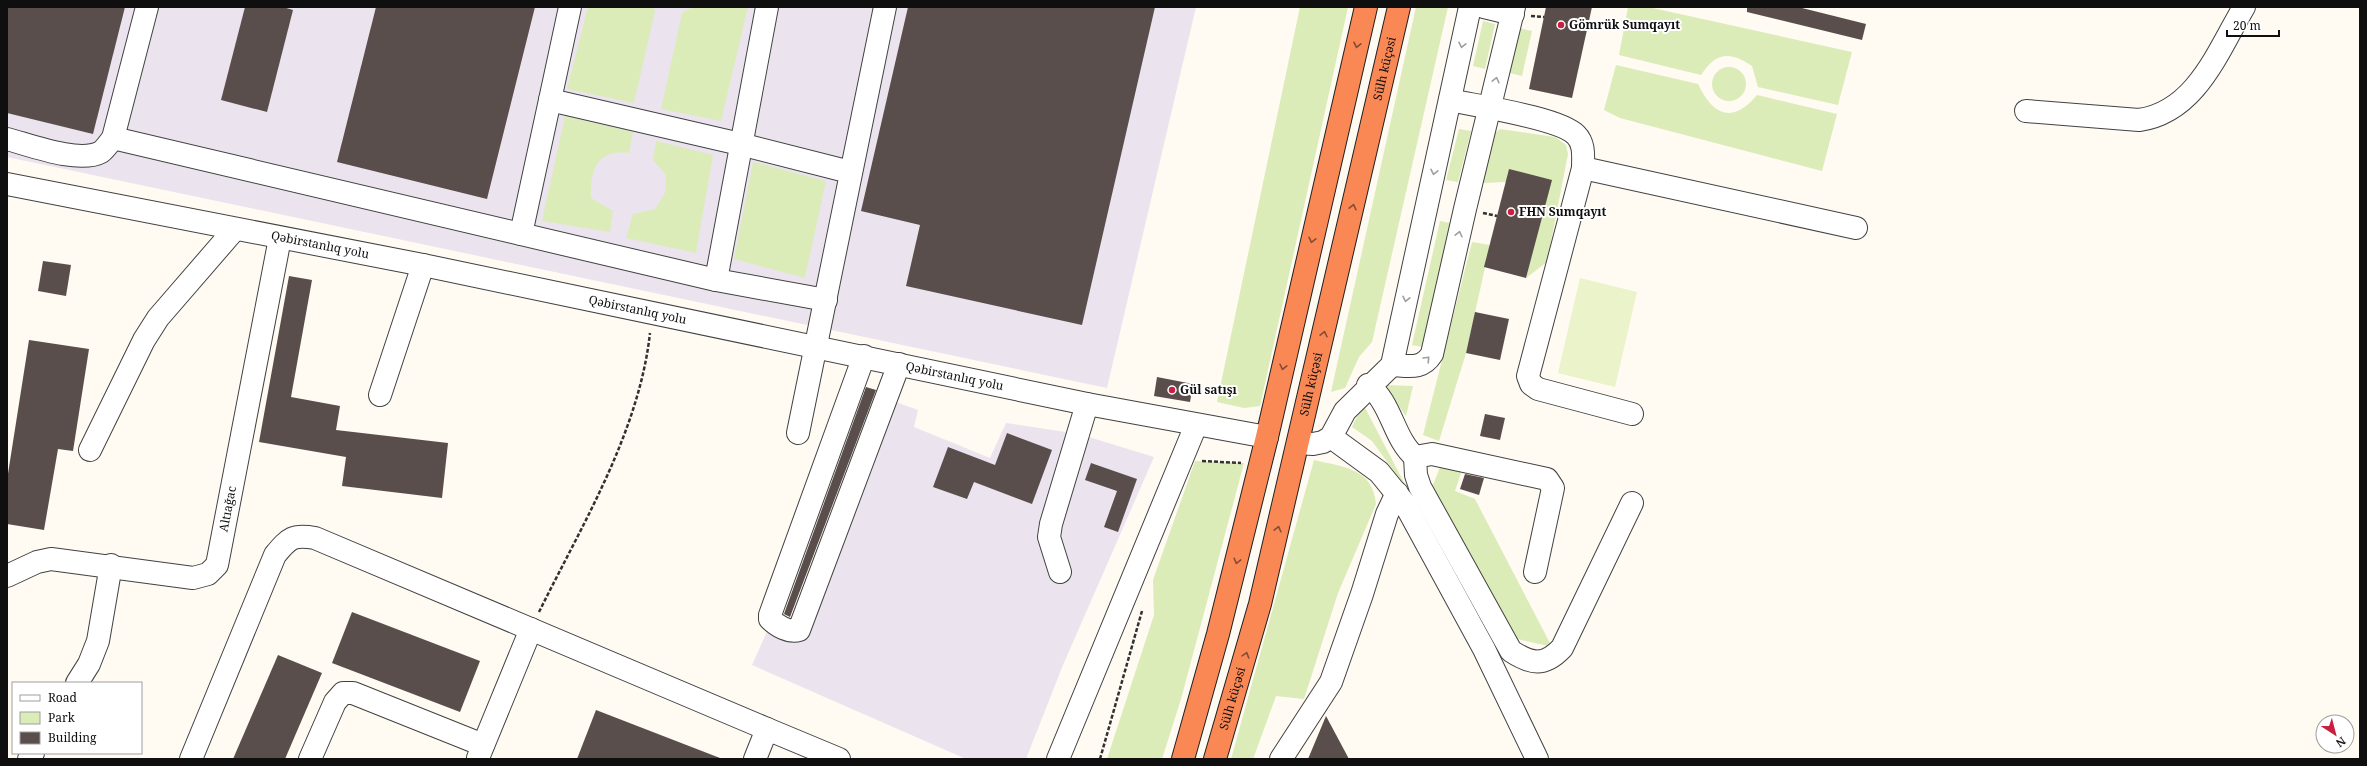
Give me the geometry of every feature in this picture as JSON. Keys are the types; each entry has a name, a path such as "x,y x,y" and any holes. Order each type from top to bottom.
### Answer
{"highway":[{"path":"1183,759 1218,634 1267,437 1366,7"},
{"name":"Sülh küçəsi","path":"1215,759 1250,643 1399,7"},
{"path":"1267,437 1298,443"}],"street":[{"path":"7,139 64,154 85,156 101,151 113,138 147,7"},
{"path":"521,234 570,7"},
{"path":"716,280 740,144 768,7"},
{"path":"798,433 826,300 850,172 885,7"},
{"path":"1298,443 1313,444 1323,442 1331,437 1345,411 1368,386 1392,365 1470,7"},
{"path":"1392,365 1417,367 1427,361 1432,354 1489,108 1514,10 1484,7"},
{"path":"2026,111 2139,120 2156,117 2176,105 2199,85 2244,7"},
{"path":"550,100 740,144 850,172"},
{"path":"1450,100 1489,108 1568,129 1578,136 1583,147 1583,168 1528,376 1531,384 1538,389 1632,414"},
{"path":"113,138 716,280 826,300"},
{"path":"1583,168 1856,228"},
{"name":"Qəbirstanlıq yolu","path":"7,184 423,265 864,356 1087,404 1267,437"},
{"path":"90,450 144,340 158,318 235,229"},
{"name":"Altıağac","path":"7,576 37,562 51,559 111,565 193,578 208,574 217,564 280,238"},
{"path":"380,395 423,265"},
{"path":"864,356 770,615 770,619 774,623 792,631 799,630 898,364"},
{"path":"1368,386 1376,391 1382,400 1401,441 1414,457 1416,475 1420,487 1511,651 1525,660 1538,662 1556,655 1562,648 1632,504"},
{"path":"1060,572 1049,537 1051,524 1087,404"},
{"path":"1058,759 1196,425"},
{"path":"1331,437 1369,464 1398,493 1484,649 1537,759"},
{"path":"1414,457 1432,454 1547,479 1553,488 1535,572"},
{"path":"1281,759 1331,682 1362,594 1387,514 1398,493"},
{"path":"191,759 275,555 288,539 302,536 315,538 838,759"},
{"path":"78,682 98,642 111,565"},
{"path":"310,759 335,702 343,693 353,693 480,752 531,629"},
{"path":"755,759 767,729"}],"path":[{"path":"531,629 626,436 642,386 648,356 652,312"},
{"path":"1195,461 1244,463"},
{"path":"1100,759 1143,608"}],"shaded area":[{"path":"7,7 1196,7 1107,388 7,157"},
{"path":"893,401 918,410 914,427 990,458 1006,423 1079,434 1154,457 1063,665 1026,759 966,759 752,665 770,625 802,637"}],"green space":[{"path":"588,7 652,7 655,11 634,103 567,89"},
{"path":"693,7 748,7 721,121 661,109 682,13"},
{"path":"1300,7 1348,7 1260,406 1244,408 1217,402"},
{"path":"1416,7 1448,7 1372,342 1359,357 1345,388 1331,392"},
{"path":"1628,7 1648,7 1852,52 1838,105 1758,87 1752,66 1744,61 1730,56 1718,58 1707,67 1701,75 1619,55"},
{"path":"1483,21 1495,24 1485,69 1473,66"},
{"path":"1519,28 1532,31 1522,76 1510,73"},
{"path":"1616,65 1698,84 1710,103 1717,109 1724,112 1732,113 1740,110 1757,95 1837,114 1822,171 1620,118 1604,110"},
{"path":"1726,67 1732,67 1736,68 1743,74 1746,84 1745,91 1739,98 1732,101 1726,101 1722,100 1715,94 1712,87 1712,81 1713,77 1719,70"},
{"path":"565,116 633,132 629,153 609,154 603,158 594,170 591,198 613,211 610,232 542,221"},
{"path":"1459,129 1471,131 1458,182 1446,180"},
{"path":"1500,129 1555,137 1566,145 1568,154 1547,262 1526,278 1551,180 1483,183 1494,134"},
{"path":"656,141 713,155 696,253 626,238 633,214 655,209 665,193 666,175 653,160"},
{"path":"753,162 826,181 805,278 734,259"},
{"path":"1440,221 1450,223 1422,347 1412,345"},
{"path":"1472,242 1490,245 1466,353 1439,441 1423,435"},
{"path":"1580,278 1637,292 1615,387 1558,373"},
{"path":"1383,385 1413,386 1406,416"},
{"path":"1363,404 1409,492 1372,441 1352,427"},
{"path":"1314,460 1346,468 1363,476 1374,492 1376,504 1338,593 1304,699 1276,696 1253,759 1231,759"},
{"path":"1195,461 1244,463 1181,699 1162,759 1107,759 1154,615 1153,580"},
{"path":"1442,462 1462,470 1455,491 1475,499 1552,647 1509,637 1431,490"}],"building":[{"path":"7,7 125,7 93,134 7,113"},
{"path":"245,7 283,7 293,10 267,112 221,100"},
{"path":"376,7 535,7 487,199 337,162"},
{"path":"908,7 1155,7 1082,325 906,286 920,225 861,211"},
{"path":"1546,7 1592,7 1572,98 1529,89"},
{"path":"1747,7 1798,7 1866,24 1862,40 1747,12"},
{"path":"1509,169 1552,180 1526,278 1484,267"},
{"path":"43,261 71,265 66,296 38,291"},
{"path":"289,276 312,280 291,397 340,406 336,430 448,443 442,498 342,486 346,457 259,442"},
{"path":"1475,312 1509,319 1500,360 1466,353"},
{"path":"29,340 89,349 73,451 58,449 44,530 7,524 7,480"},
{"path":"1157,377 1193,384 1190,402 1154,396"},
{"path":"866,387 876,390 790,617 784,614"},
{"path":"1485,414 1505,418 1500,440 1480,436"},
{"path":"1007,433 1052,450 1032,504 974,482 967,499 933,487 948,447 995,465"},
{"path":"1091,463 1137,479 1118,532 1104,527 1117,491 1085,480"},
{"path":"1465,474 1484,478 1479,495 1460,489"},
{"path":"352,612 480,661 460,712 332,663"},
{"path":"278,655 322,673 285,759 233,759"},
{"path":"596,710 720,758 577,759"},
{"path":"1326,716 1349,759 1308,759"}],"place":[{"name":"Gömrük Sumqayıt","path":"1561,25"},
{"name":"FHN Sumqayıt","path":"1511,212"},
{"name":"Gül satışı","path":"1172,390"}]}
